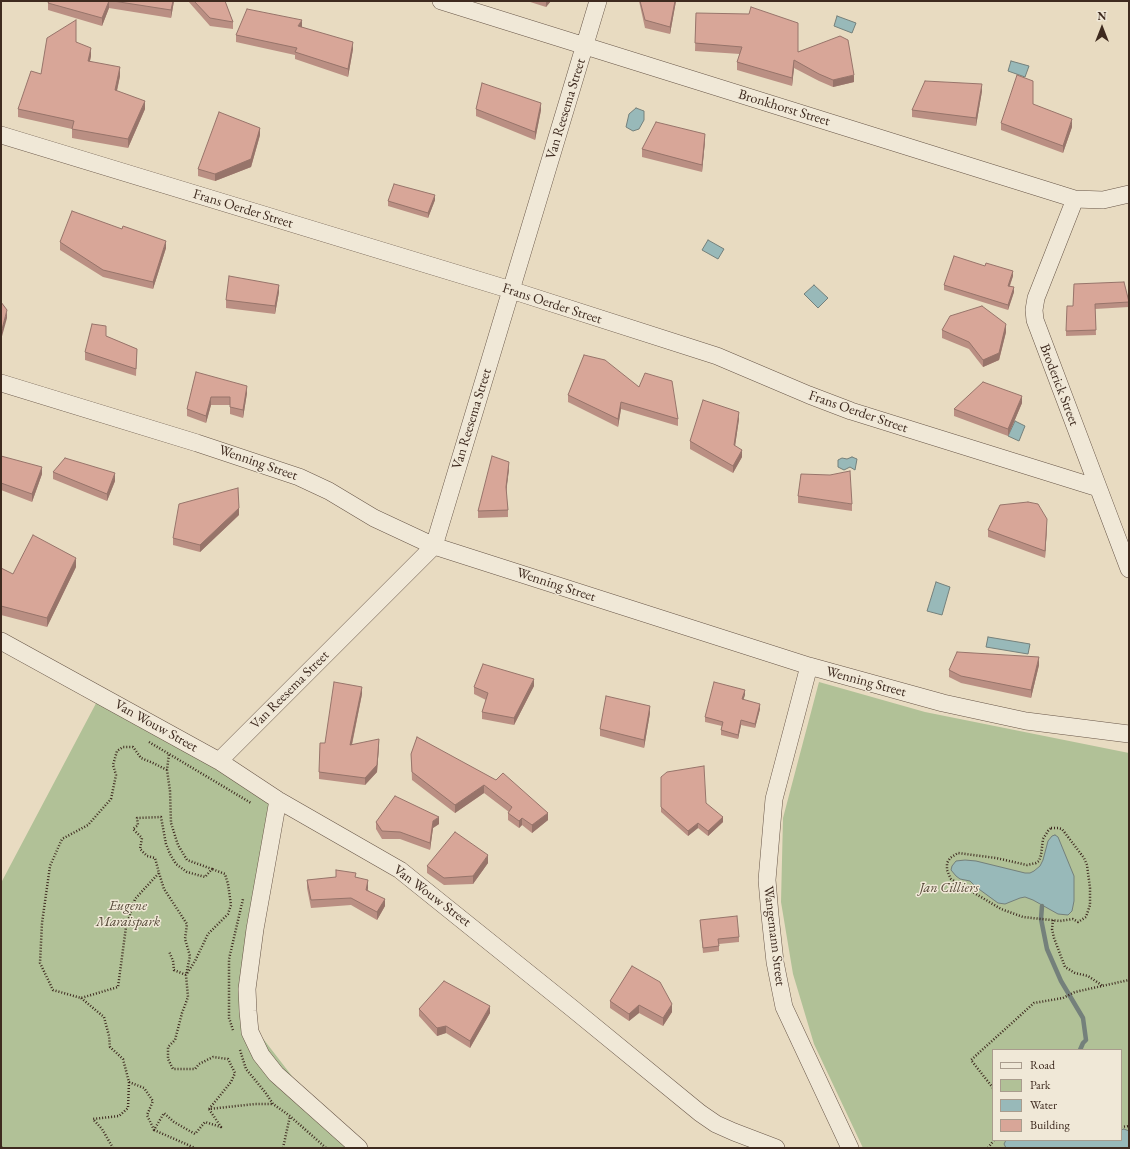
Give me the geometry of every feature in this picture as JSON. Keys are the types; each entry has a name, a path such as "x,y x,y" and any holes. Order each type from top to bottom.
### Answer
{"street":[{"name":"Bronkhorst Street","path":"440,1 1075,199 1103,200 1129,194"},
{"name":"Van Reesema Street","path":"220,761 434,546 598,1"},
{"name":"Frans Oerder Street","path":"1,136 511,290 717,356 851,411 1098,488"},
{"name":"Broderick Street","path":"1075,199 1039,290 1034,310 1038,329 1129,569"},
{"name":"Wenning Street","path":"1,383 197,443 299,477 329,492 374,518 434,546 809,666 943,703 1026,721 1129,734"},
{"name":"Van Wouw Street","path":"1,641 220,761 278,800 400,870 700,1113 716,1124 776,1148"},
{"name":"Wangemann Street","path":"809,666 774,799 767,880 775,962 784,1007 850,1148"},
{"path":"278,800 255,929 247,989 250,1032 261,1055 276,1074 359,1148"}],"path":[{"path":"113,1148 102,1129 93,1119 118,1116 128,1108 129,1082 123,1059 110,1047 104,1017 81,998 53,990 40,962 42,923 50,866 62,839 88,825 111,799 116,775 113,765 117,751 122,747 133,747 141,758 153,762 167,770"},
{"path":"169,754 167,770 170,791 171,823 178,845 187,860 225,874 231,905 228,914 208,934 195,961 186,975"},
{"path":"209,1109 231,1082 235,1073 228,1059 213,1057 199,1064 195,1069 173,1069 168,1059 168,1047 175,1040 188,997 186,975 190,956 185,939 187,924 164,889 155,858 147,856 140,849 142,838 133,829 138,825 136,818 161,817 166,844 170,854 176,864 187,872 205,878 212,869"},
{"path":"1054,828 1062,829 1084,858 1087,865 1090,888 1090,905 1086,917 1078,922 1073,919 1065,921 1053,920 1023,917 1002,909 985,900 951,879 947,870 947,863 953,855 962,853 1031,865 1039,861 1043,839 1048,831 1054,828"},
{"path":"81,998 118,986 126,927 135,899 159,873"},
{"path":"1053,920 1052,929 1054,938 1065,967 1074,973 1088,976 1103,986"},
{"path":"169,951 173,961 174,970 186,975"},
{"path":"992,1087 971,1060 1034,1004 1063,998 1074,992 1129,980"},
{"path":"129,1082 144,1088 153,1100 147,1115 154,1130 196,1148"},
{"path":"209,1109 255,1104 273,1104"},
{"path":"154,1130 164,1114 174,1122 195,1134 205,1122 222,1127 209,1109"},
{"path":"283,1148 290,1116"}],"green space":[{"name":"Jan Cilliers","path":"819,682 925,712 1129,753 1129,1148 863,1148 814,1044 793,974 781,902 783,818"},
{"name":"Eugene Maraispark","path":"102,692 277,797 241,1010 342,1141 350,1148 1,1147 1,883"}],"water":[{"path":"837,16 856,23 852,33 834,26"},
{"path":"1011,61 1029,66 1025,77 1008,71"},
{"path":"636,108 644,111 644,120 639,129 633,131 626,127 629,114"},
{"path":"708,240 724,249 718,259 702,250"},
{"path":"814,285 828,298 818,308 804,294"},
{"path":"1015,421 1025,426 1019,441 1008,436"},
{"path":"852,457 857,459 855,470 850,467 844,470 838,467 838,460"},
{"path":"936,582 950,587 942,615 927,611"},
{"path":"988,637 1030,644 1028,654 986,647"},
{"path":"1055,835 1058,837 1074,876 1074,901 1072,911 1068,915 1058,914 1025,897 1005,904 998,903 970,881 960,879 951,870 956,861 965,860 1030,873 1040,866 1048,841"},
{"path":"1122,1130 1129,1131 1129,1148 1006,1148 1004,1144 1006,1141 1122,1141"}],"building":[{"path":"49,1 109,1 102,18 48,3"},
{"path":"113,1 173,1 171,10"},
{"path":"194,1 225,1 233,22 210,18"},
{"path":"640,1 675,1 670,27 645,20"},
{"path":"751,7 798,23 798,52 840,36 848,40 854,75 833,80 794,60 792,78 737,62 742,47 695,43 696,13 749,14"},
{"path":"247,9 302,20 298,26 353,42 348,69 295,52 297,48 236,35"},
{"path":"76,20 76,42 91,48 88,61 120,67 115,90 145,101 128,139 72,129 74,121 18,109 31,71 41,74 47,38"},
{"path":"1017,75 1033,81 1033,104 1072,119 1063,146 1001,123"},
{"path":"925,81 982,84 976,118 912,110"},
{"path":"482,83 541,103 535,132 476,109"},
{"path":"219,112 260,128 251,159 215,174 198,169"},
{"path":"656,122 705,134 702,165 642,149"},
{"path":"394,184 435,195 428,213 388,201"},
{"path":"72,211 122,229 123,226 166,241 153,282 103,270 60,242"},
{"path":"954,256 985,266 986,263 1013,271 1008,286 1014,287 1008,305 944,285"},
{"path":"229,276 279,285 275,306 226,300"},
{"path":"1124,282 1129,302 1095,304 1096,330 1066,331 1067,306 1073,306 1074,284"},
{"path":"1,302 7,310 1,333"},
{"path":"982,306 1006,324 999,353 983,360 969,342 942,330 950,316"},
{"path":"92,324 106,326 106,336 137,349 136,369 85,352"},
{"path":"584,355 605,360 639,387 645,373 672,381 678,419 621,402 618,419 568,395"},
{"path":"196,372 247,386 243,410 230,407 230,397 211,397 206,416 187,409"},
{"path":"983,382 1022,396 1008,429 954,409"},
{"path":"703,400 739,412 734,445 742,450 733,466 690,441"},
{"path":"1,456 42,467 32,494 1,483"},
{"path":"492,456 509,462 506,487 508,510 478,511"},
{"path":"65,458 115,473 107,494 53,472"},
{"path":"850,471 852,504 798,496 801,474 830,475"},
{"path":"238,488 239,508 200,545 173,538 179,504"},
{"path":"1028,502 1038,504 1047,519 1045,551 988,530 1000,505"},
{"path":"33,535 76,558 47,618 1,606 1,568 13,574"},
{"path":"957,652 1039,657 1031,690 961,676 949,670"},
{"path":"483,664 534,679 514,718 482,712 488,693 474,687"},
{"path":"334,682 362,687 350,745 379,739 377,765 365,778 319,772 320,743 325,743"},
{"path":"714,682 745,690 742,699 760,704 755,724 741,720 738,735 721,730 723,722 705,717"},
{"path":"606,696 650,706 644,740 600,729"},
{"path":"417,737 496,780 503,773 548,813 532,825 522,818 519,821 508,813 512,807 484,785 455,805 412,772 411,754"},
{"path":"704,766 706,803 723,817 708,831 698,823 688,831 661,807 661,777 667,772"},
{"path":"395,796 439,817 433,821 430,843 400,832 382,831 376,822"},
{"path":"455,832 488,855 473,876 444,878 427,866"},
{"path":"336,870 356,873 355,877 368,880 366,890 385,899 377,912 351,898 311,900 307,880 336,877"},
{"path":"737,916 739,937 718,939 719,946 703,948 700,920"},
{"path":"632,966 660,982 672,1004 663,1018 639,1005 629,1014 610,1001"},
{"path":"444,981 490,1006 470,1041 446,1026 437,1028 419,1009"}],"waterway":[{"path":"1042,906 1041,919 1047,949 1061,981 1083,1018 1086,1040 1080,1049"}]}
